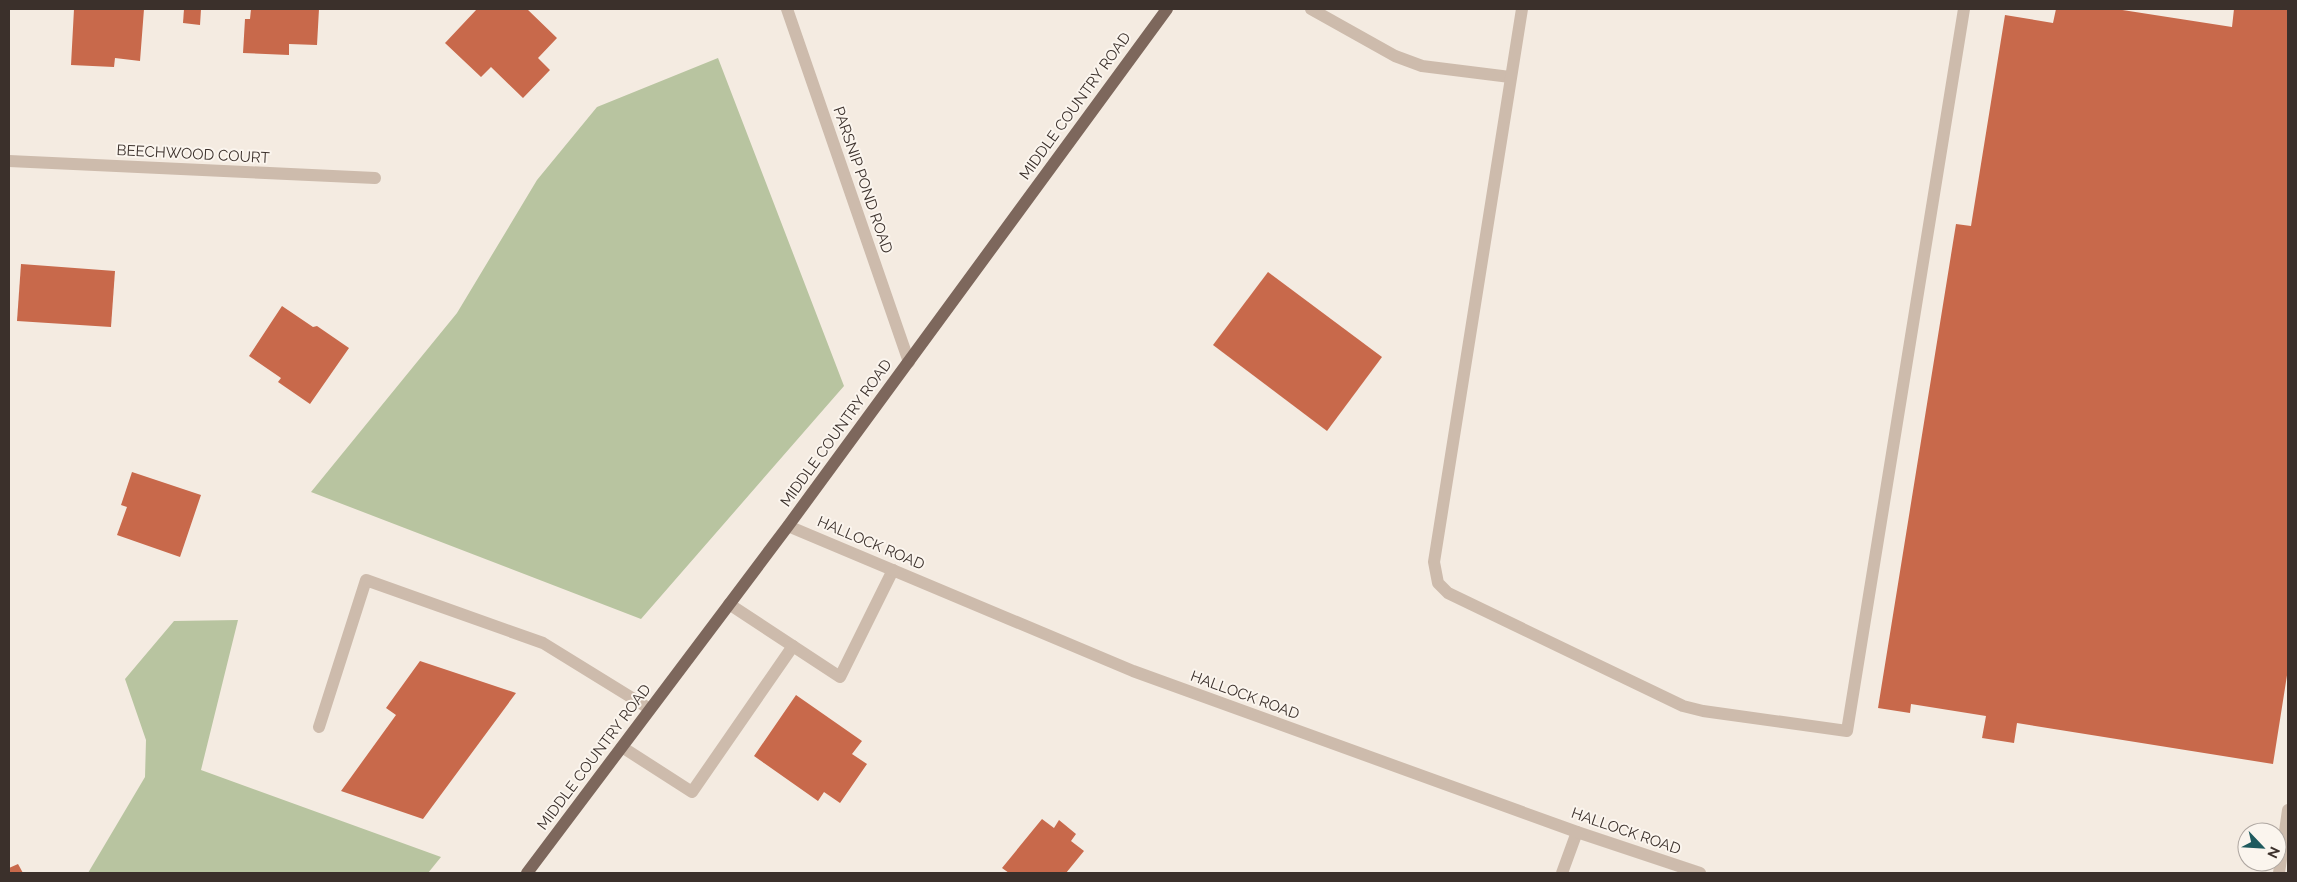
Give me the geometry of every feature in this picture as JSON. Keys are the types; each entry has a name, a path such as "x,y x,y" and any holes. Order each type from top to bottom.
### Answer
{"main road":[{"name":"MIDDLE COUNTRY ROAD","path":"527,873 788,526 1167,9"}],"street":[{"name":"PARSNIP POND ROAD","path":"787,9 909,362"},
{"path":"1311,9 1395,56 1422,66 1510,77"},
{"path":"1522,9 1434,562 1438,583 1448,593 1684,706 1703,711 1847,731 1964,9"},
{"name":"BEECHWOOD COURT","path":"9,161 375,178"},
{"name":"HALLOCK ROAD","path":"788,526 1132,671 1577,832 1700,873"},
{"path":"729,604 840,676 893,570"},
{"path":"319,727 366,580 543,643 650,709"},
{"path":"622,747 692,792 793,646"},
{"path":"2279,873 2288,810"},
{"path":"1562,873 1577,832"}],"green space":[{"path":"718,58 844,386 641,619 311,492 457,313 537,180 597,107"},
{"path":"238,620 201,770 441,857 428,873 88,873 145,777 146,740 125,679 174,621"}],"building":[{"path":"74,9 144,9 140,61 115,58 114,67 71,65"},
{"path":"184,9 201,9 200,25 183,23"},
{"path":"251,9 319,9 317,45 289,44 289,55 243,53 245,19 250,19"},
{"path":"477,9 527,9 557,38 538,58 550,70 523,98 491,67 481,77 445,43"},
{"path":"2056,9 2116,9 2232,27 2234,9 2288,9 2288,669 2273,764 2017,723 2014,743 1982,738 1986,716 1911,704 1910,713 1878,708 1956,224 1971,226 2005,15 2053,23"},
{"path":"21,264 115,271 111,327 17,321"},
{"path":"1268,272 1382,357 1327,431 1213,345"},
{"path":"282,306 313,327 317,326 349,348 310,404 278,382 281,378 249,356"},
{"path":"132,472 201,495 180,557 117,535 127,507 121,505"},
{"path":"420,661 516,693 423,819 341,791 396,715 386,708"},
{"path":"796,695 862,741 852,754 867,764 840,803 824,792 818,801 754,756"},
{"path":"1042,819 1054,828 1059,820 1076,834 1071,841 1084,851 1066,873 1009,873 1002,868"},
{"path":"18,864 23,873 9,873 9,868"}]}
